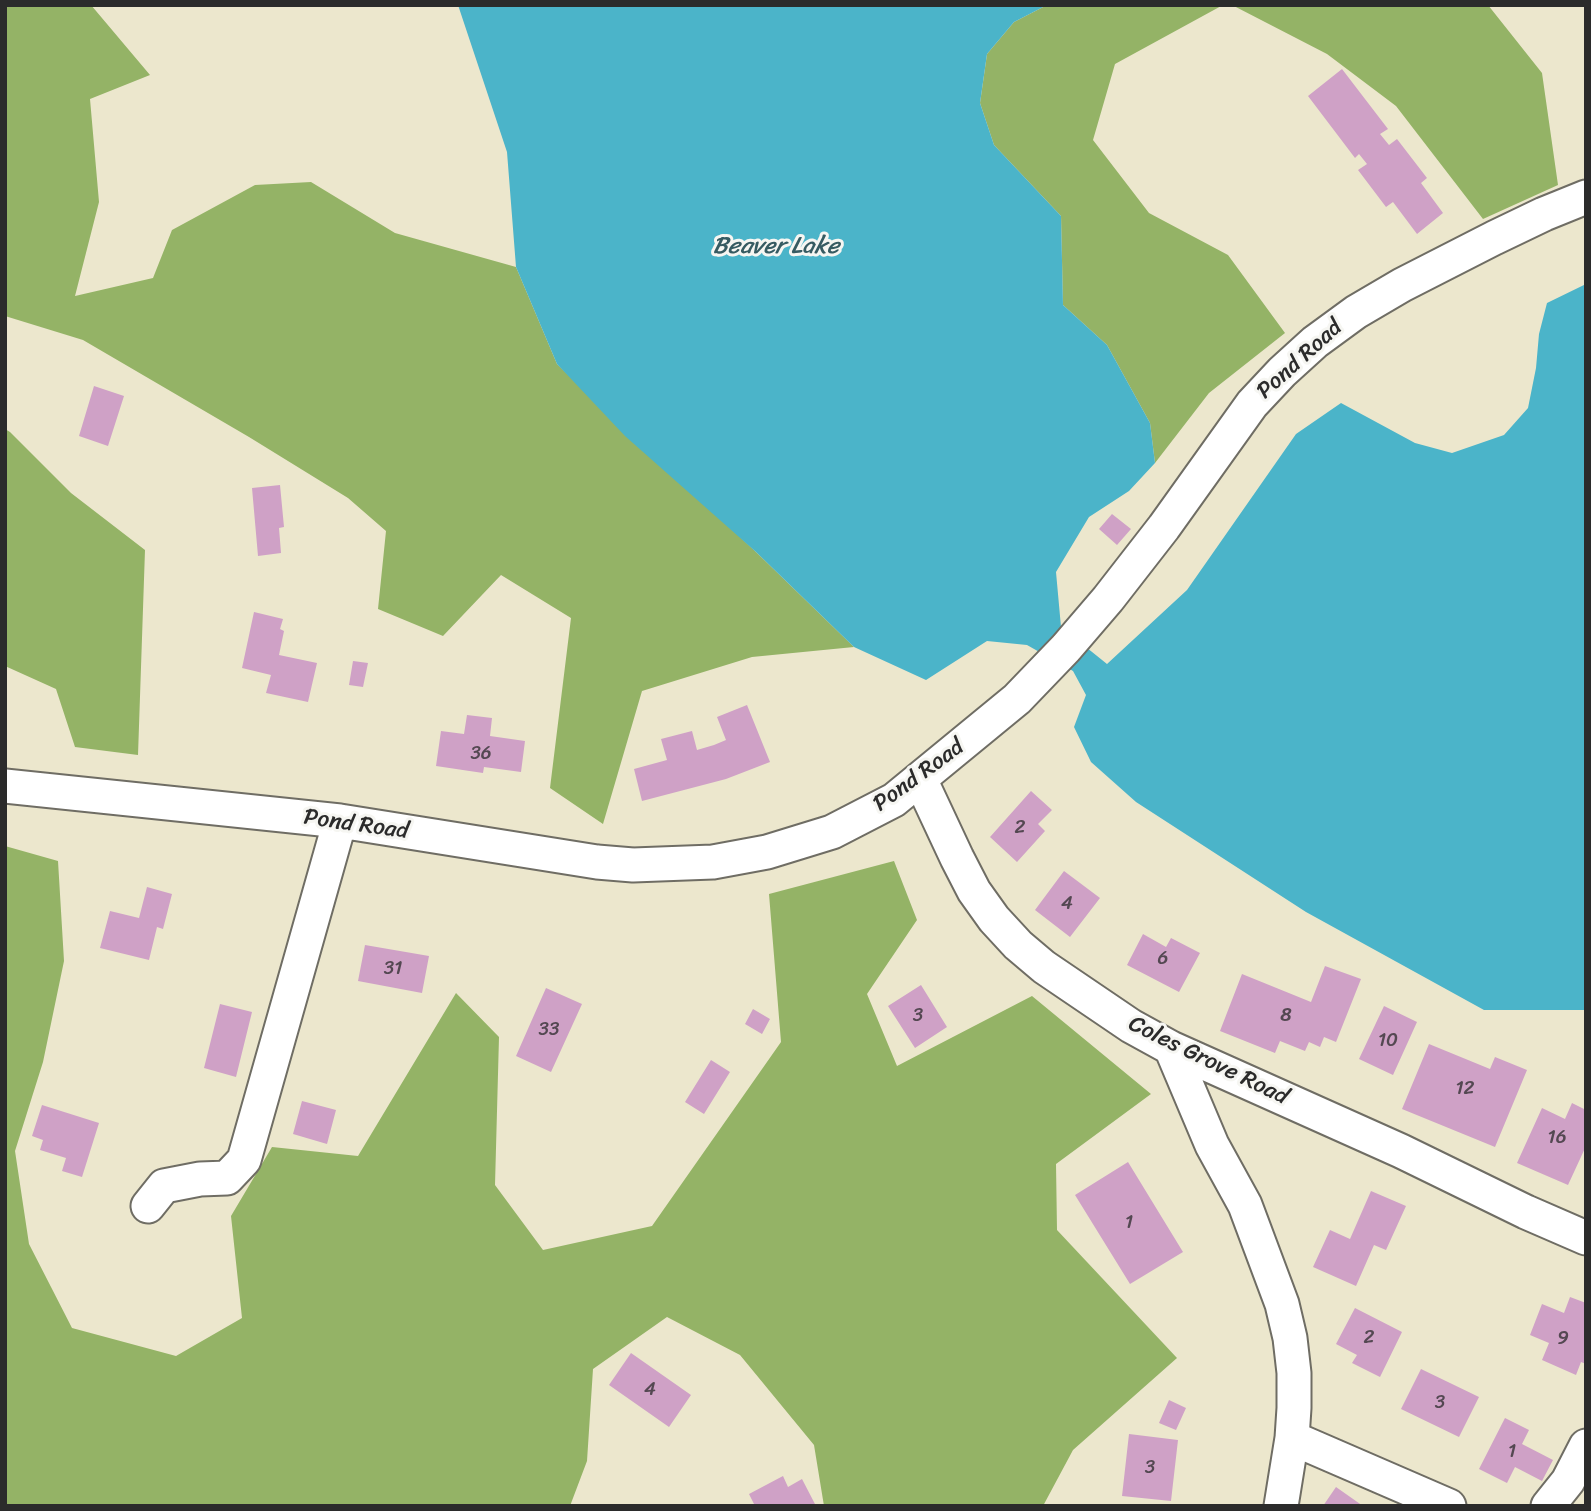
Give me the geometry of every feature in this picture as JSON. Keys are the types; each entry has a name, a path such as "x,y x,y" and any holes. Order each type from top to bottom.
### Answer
{"street":[{"name":"Pond Road","path":"5,786 340,821 597,862 634,865 713,862 767,852 832,832 894,800 1017,699 1108,599 1164,527 1252,404 1315,342 1356,312 1402,285 1544,214 1586,197"},
{"name":"Coles Grove Road","path":"920,779 974,891 994,919 1044,967 1130,1026 1171,1048 1401,1151 1526,1212 1586,1237"},
{"path":"148,1206 164,1186 200,1179 227,1178 244,1160 340,821"},
{"path":"1171,1048 1212,1144 1245,1205 1282,1304 1294,1373 1292,1437 1281,1506"},
{"path":"1292,1437 1449,1506"},
{"path":"1548,1506 1568,1481 1586,1446"}],"green space":[{"path":"5,5 91,5 150,75 90,99 99,202 75,296 153,278 172,230 255,185 311,182 395,233 516,267 557,364 854,647 752,657 642,691 603,824 550,788 571,618 501,575 443,636 378,609 386,531 348,498 83,340 5,316"},
{"path":"1047,5 1223,5 1115,64 1093,140 1149,213 1228,255 1285,333 1209,393 1155,463 1150,423 1107,345 1063,305 1061,216 994,145 980,103 987,54 1014,22"},
{"path":"1232,5 1488,5 1542,73 1558,185 1483,219 1396,106 1327,54"},
{"path":"5,429 71,493 145,550 138,755 75,747 56,689 5,666"},
{"path":"5,846 58,861 64,961 43,1062 15,1151 29,1244 72,1328 176,1356 242,1318 231,1216 272,1147 358,1156 456,993 499,1037 495,1185 543,1250 652,1226 781,1042 769,894 894,861 917,920 867,994 897,1066 1032,996 1151,1094 1056,1164 1057,1230 1177,1358 1073,1450 1043,1506 824,1506 814,1445 740,1355 667,1317 593,1369 587,1461 570,1506 5,1506"}],"water":[{"name":"Beaver Lake","path":"458,5 1047,5 1014,22 987,54 980,103 994,145 1061,216 1063,305 1107,345 1150,423 1155,463 1129,491 1089,517 1056,572 1061,627 1107,664 1187,590 1296,434 1341,403 1415,443 1452,453 1504,435 1528,408 1539,334 1547,303 1586,284 1586,1010 1484,1010 1306,912 1136,802 1091,762 1074,727 1086,695 1073,671 1027,645 987,641 926,680 854,647 756,552 625,436 557,364 516,267 507,152"}],"building":[{"path":"1342,69 1388,129 1380,134 1389,145 1397,139 1427,178 1421,183 1443,213 1417,234 1393,202 1386,207 1358,170 1367,164 1359,154 1355,158 1308,96"},
{"path":"94,386 124,396 108,446 79,436"},
{"path":"280,485 284,527 279,528 281,553 258,556 252,488"},
{"path":"1112,514 1131,529 1117,545 1099,529"},
{"path":"254,612 283,619 280,629 284,631 279,655 317,663 308,702 266,693 271,675 242,668"},
{"path":"353,661 368,663 363,687 349,685"},
{"path":"747,705 770,762 726,779 642,801 634,769 667,760 661,739 692,731 697,750 714,745 726,740 717,717"},
{"path":"467,715 492,718 490,736 525,741 521,772 484,767 483,773 436,766 441,731 464,734"},
{"path":"1031,791 1052,810 1038,824 1045,831 1017,862 990,837"},
{"path":"1064,871 1100,898 1070,937 1035,910"},
{"path":"147,887 172,894 163,929 157,927 149,960 100,948 110,911 139,918"},
{"path":"1143,934 1166,947 1171,938 1200,953 1179,992 1127,965"},
{"path":"365,945 429,956 422,993 358,981"},
{"path":"1325,966 1361,979 1336,1042 1324,1037 1320,1047 1309,1042 1305,1051 1280,1041 1275,1053 1220,1031 1242,974 1311,1002"},
{"path":"921,985 947,1027 915,1048 888,1006"},
{"path":"546,988 582,1004 551,1072 516,1056"},
{"path":"220,1004 252,1012 236,1077 204,1068"},
{"path":"1384,1006 1417,1022 1393,1075 1359,1059"},
{"path":"753,1009 770,1019 762,1034 745,1024"},
{"path":"1429,1044 1490,1069 1495,1057 1527,1070 1495,1147 1402,1109"},
{"path":"711,1060 730,1072 704,1114 685,1102"},
{"path":"302,1101 336,1110 327,1144 293,1134"},
{"path":"1572,1103 1586,1110 1586,1146 1568,1185 1517,1163 1542,1108 1565,1119"},
{"path":"42,1105 99,1123 82,1177 62,1171 66,1158 40,1150 43,1140 32,1136"},
{"path":"1128,1162 1183,1252 1130,1284 1075,1195"},
{"path":"1371,1191 1406,1206 1386,1250 1374,1245 1356,1286 1313,1267 1330,1230 1350,1239"},
{"path":"1570,1297 1586,1303 1586,1364 1581,1362 1576,1375 1542,1360 1549,1343 1530,1335 1542,1304 1564,1313"},
{"path":"1355,1308 1402,1332 1380,1377 1352,1363 1357,1355 1336,1344"},
{"path":"631,1353 691,1395 669,1427 609,1385"},
{"path":"1421,1369 1479,1397 1459,1437 1401,1409"},
{"path":"1169,1400 1186,1408 1176,1430 1159,1423"},
{"path":"1505,1418 1529,1430 1522,1444 1553,1460 1542,1481 1515,1467 1507,1483 1479,1469"},
{"path":"1129,1434 1178,1440 1171,1501 1122,1496"},
{"path":"783,1476 788,1487 802,1479 816,1506 755,1506 749,1494"},
{"path":"1336,1487 1363,1506 1323,1506"}]}
